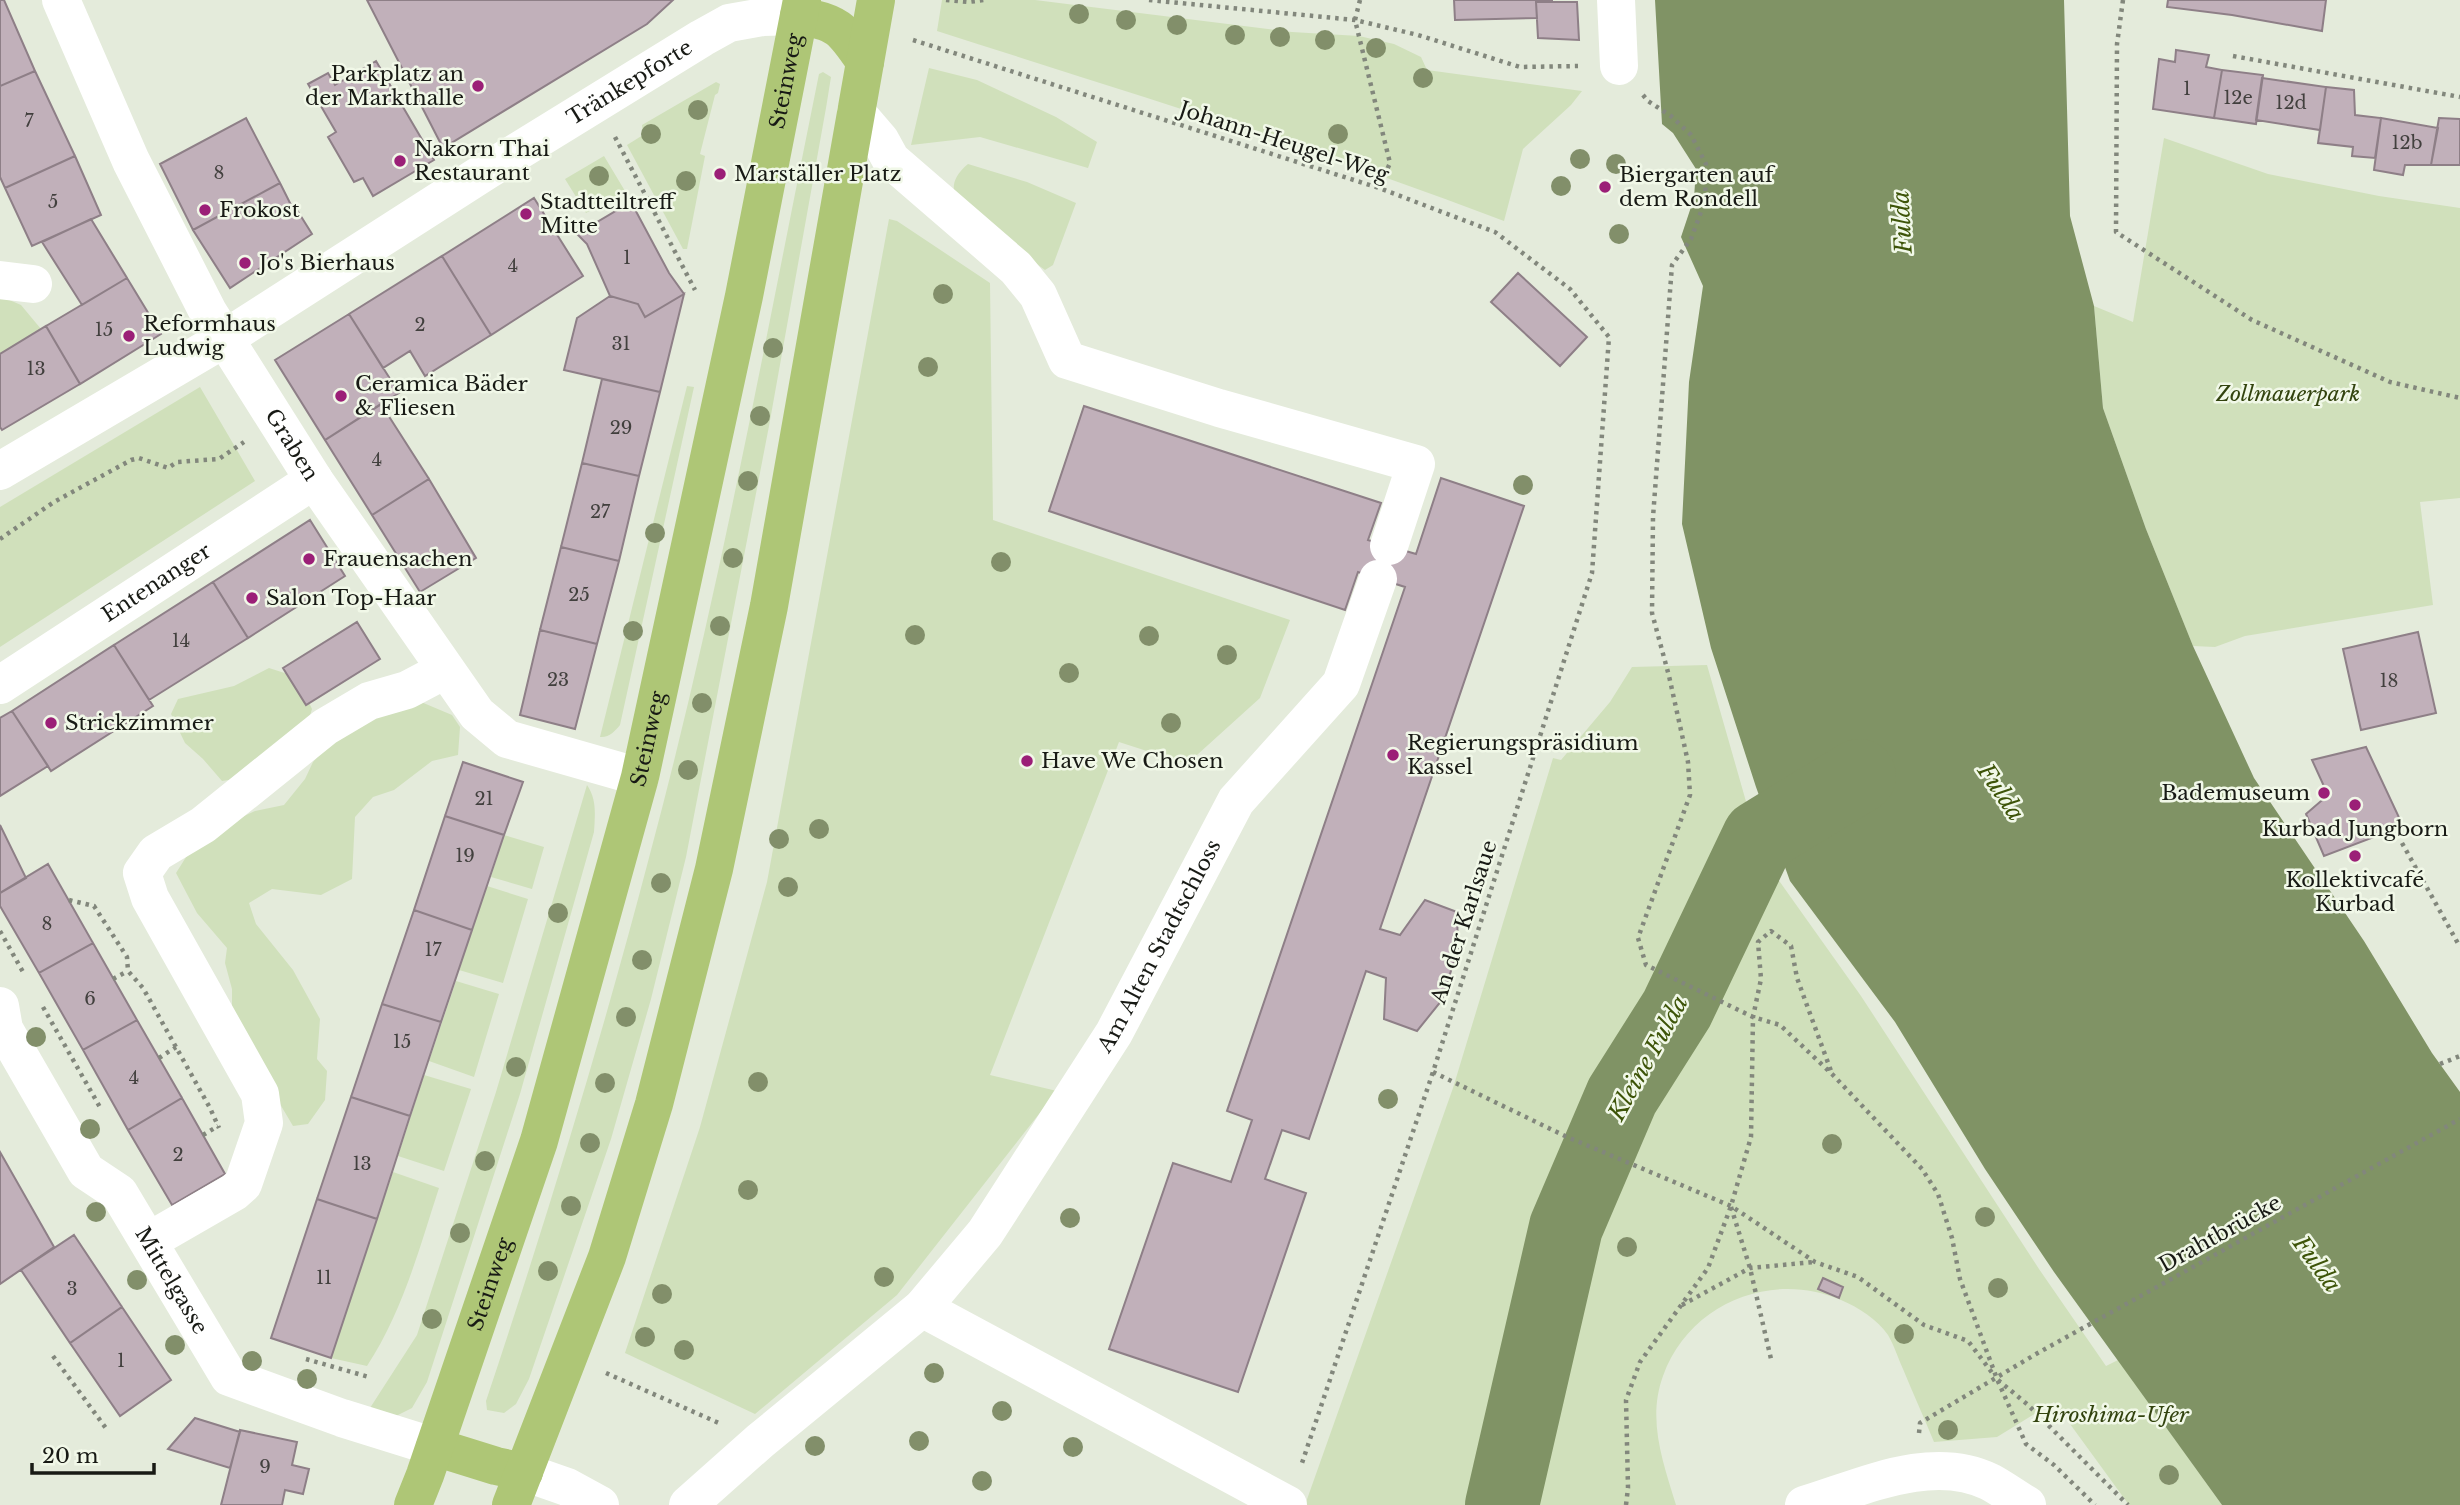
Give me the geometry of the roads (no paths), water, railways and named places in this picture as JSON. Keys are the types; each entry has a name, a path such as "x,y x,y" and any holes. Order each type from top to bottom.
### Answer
{"main road":[{"path":"435,1447 495,1466 518,1489 607,1257 654,1104 715,869 769,606 876,0"},
{"name":"Steinweg","path":"413,1505 539,1141 640,777 744,296 779,8 835,25 847,36 865,62"}],"street":[{"name":"Graben","path":"61,0 131,161 224,339 278,419 314,480 444,670 477,714 508,739 640,777"},
{"path":"1616,0 1619,66"},
{"name":"Tränkepforte","path":"224,339 486,171 690,45 729,23 779,8"},
{"name":"Am Alten Stadtschloss","path":"688,1505 922,1308 985,1233 1114,1033 1236,801 1341,684 1416,464 1219,408 1067,360 1038,295 1016,268 891,160 880,140 856,112"},
{"path":"0,471 224,339"},
{"name":"Entenanger","path":"0,685 314,480"},
{"path":"149,1241 234,1192 243,1184 264,1123 260,1094 150,898 142,873 156,853 202,825 325,727 369,701 407,690 444,670"},
{"name":"Mittelgasse","path":"0,1006 4,1029 86,1171 119,1193 229,1377 435,1447"},
{"path":"922,1308 1289,1504"},
{"path":"1804,1505 1914,1472 1950,1472 1987,1481 2027,1505"},
{"path":"518,1489 567,1487 600,1505"}],"water":[{"name":"Fulda","path":"1655,0 2064,0 2070,216 2094,306 2103,408 2146,529 2193,646 2254,778 2364,941 2432,1053 2460,1092 2460,1505 2222,1505 2054,1272 1985,1169 1895,1022 1790,881 1711,648 1682,524 1689,382 1703,286 1681,237 1694,198 1696,169 1673,133 1662,124"}],"waterway":[{"name":"Kleine Fulda","path":"1502,1505 1566,1227 1622,1096 1677,1009 1759,837 1859,776"}],"place":[{"name":"Parkplatz an der Markthalle","path":"478,86"},
{"name":"Nakorn Thai Restaurant","path":"400,161"},
{"name":"Marställer Platz","path":"720,174"},
{"name":"Biergarten auf dem Rondell","path":"1605,187"},
{"name":"Frokost","path":"205,210"},
{"name":"Stadtteiltreff Mitte","path":"526,214"},
{"name":"Jo's Bierhaus","path":"245,263"},
{"name":"Reformhaus Ludwig","path":"129,336"},
{"name":"Ceramica Bäder & Fliesen","path":"341,396"},
{"name":"Frauensachen","path":"309,559"},
{"name":"Salon Top-Haar","path":"252,598"},
{"name":"Strickzimmer","path":"51,723"},
{"name":"Regierungspräsidium Kassel","path":"1393,755"},
{"name":"Have We Chosen","path":"1027,761"},
{"name":"Bademuseum","path":"2324,793"},
{"name":"Kurbad Jungborn","path":"2355,805"},
{"name":"Kollektivcafé Kurbad","path":"2355,856"}],"park label":[{"name":"Zollmauerpark","path":"2288,394"},
{"name":"Hiroshima-Ufer","path":"2111,1415"}]}
